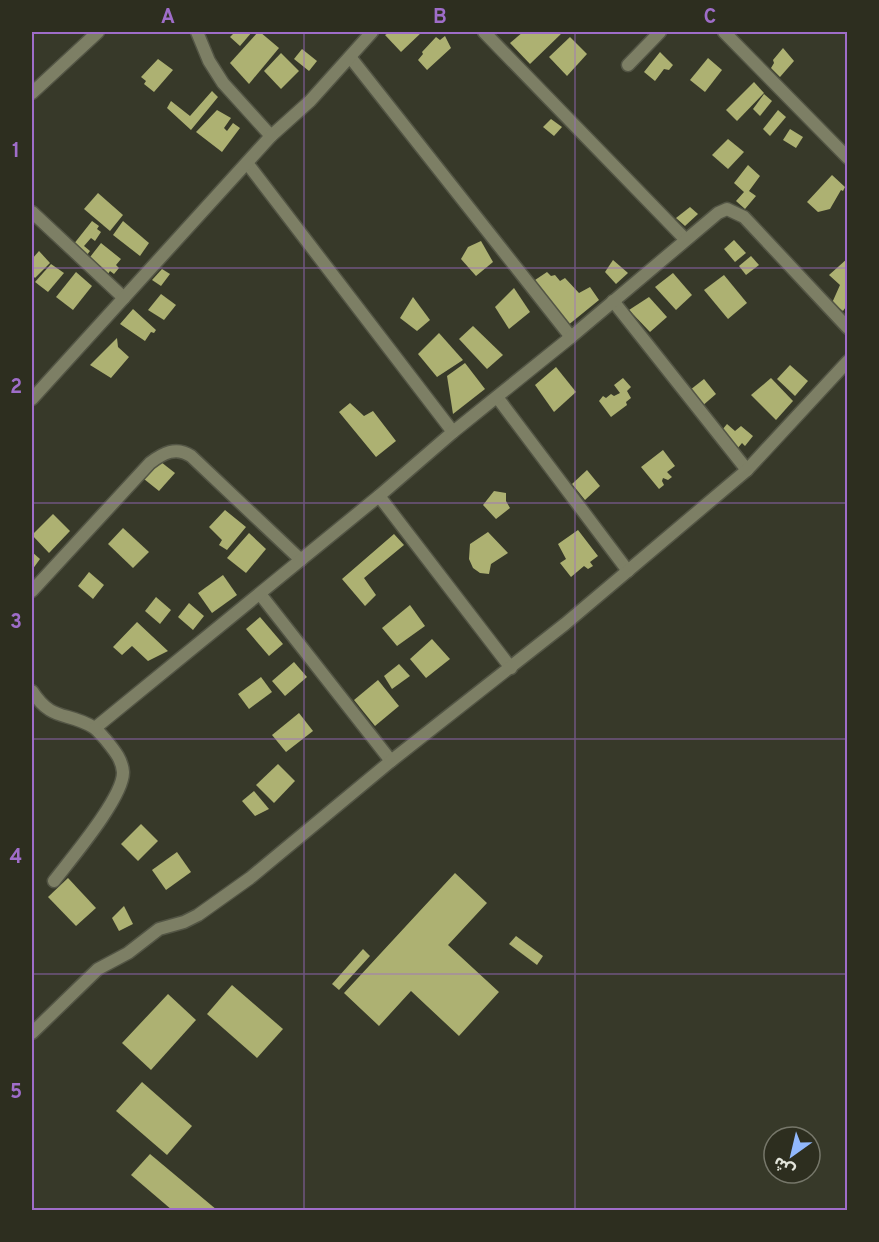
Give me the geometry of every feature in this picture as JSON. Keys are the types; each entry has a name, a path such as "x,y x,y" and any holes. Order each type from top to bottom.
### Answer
{"street":[{"path":"32,93 98,32"},
{"path":"197,32 209,61 223,83 271,136"},
{"path":"32,399 271,136 310,101 372,32"},
{"path":"484,32 685,239"},
{"path":"628,64 660,32"},
{"path":"724,32 848,158"},
{"path":"350,57 571,337"},
{"path":"247,163 453,432"},
{"path":"95,728 379,496 718,213 727,209 736,212 752,224 848,328"},
{"path":"32,212 124,297"},
{"path":"613,301 747,470"},
{"path":"32,1033 98,969 128,953 159,928 184,922 198,915 250,878 391,761 511,668 747,470 848,361"},
{"path":"497,397 628,571"},
{"path":"32,591 150,463 159,456 174,450 184,451 191,456 301,560"},
{"path":"379,496 511,668"},
{"path":"260,594 391,761"},
{"path":"32,691 38,702 53,714 95,728 120,759 123,773 119,790 78,851 54,881"}],"building":[{"path":"235,32 252,32 240,46 230,37"},
{"path":"258,32 279,48 249,84 230,63"},
{"path":"390,32 422,32 401,52 385,35"},
{"path":"523,32 563,32 530,64 510,43"},
{"path":"445,36 451,48 427,70 418,60 422,52 436,37 440,40"},
{"path":"570,37 587,54 567,76 549,57"},
{"path":"783,48 794,61 780,77 771,68 773,60"},
{"path":"302,49 317,61 309,71 294,59"},
{"path":"660,52 673,65 669,70 664,69 655,81 644,72"},
{"path":"281,53 299,71 281,89 264,71"},
{"path":"708,58 722,70 705,92 690,80"},
{"path":"158,59 173,70 154,92 144,84 146,81 141,77"},
{"path":"754,82 764,93 737,121 726,110"},
{"path":"212,91 218,97 191,130 167,108 171,101 190,116"},
{"path":"764,94 772,101 760,116 753,109"},
{"path":"217,110 231,118 224,128 227,131 233,123 240,128 222,152 196,132"},
{"path":"778,110 786,117 770,136 763,129"},
{"path":"551,119 562,127 554,136 543,127"},
{"path":"790,129 803,137 796,148 783,140"},
{"path":"728,139 744,152 728,169 712,155"},
{"path":"748,165 760,176 749,191 756,196 745,209 736,201 744,192 734,183"},
{"path":"832,175 845,187 830,209 818,212 807,202"},
{"path":"98,193 123,215 110,231 84,209"},
{"path":"690,207 698,214 685,226 676,218"},
{"path":"92,221 99,226 97,229 101,232 95,241 91,238 84,246 90,251 87,255 73,245"},
{"path":"123,221 149,243 140,256 113,235"},
{"path":"734,240 746,253 735,262 724,249"},
{"path":"481,241 493,262 476,276 461,259 468,247"},
{"path":"101,243 121,259 116,265 119,268 114,274 110,271 106,277 87,261"},
{"path":"39,251 50,263 35,278 32,275 32,259"},
{"path":"751,256 759,265 746,275 739,266"},
{"path":"848,258 848,304 843,311 832,303 840,285 829,275"},
{"path":"613,260 628,273 616,284 605,272"},
{"path":"51,264 64,273 48,292 35,282"},
{"path":"162,269 170,274 161,286 152,280"},
{"path":"76,272 92,286 73,310 56,297"},
{"path":"547,272 551,276 555,275 560,281 565,278 579,293 590,287 599,300 567,326 532,282"},
{"path":"673,273 692,295 676,310 655,287"},
{"path":"724,275 747,303 728,319 704,290"},
{"path":"514,288 530,312 509,329 495,307"},
{"path":"161,294 176,305 164,320 148,310"},
{"path":"413,297 430,320 417,331 400,318"},
{"path":"649,297 667,317 650,332 629,310"},
{"path":"133,309 156,330 154,333 151,332 145,341 120,324"},
{"path":"473,326 503,355 487,369 459,339"},
{"path":"439,333 463,360 437,377 418,354"},
{"path":"117,338 118,347 129,357 111,378 90,365"},
{"path":"465,363 485,389 453,414 447,376"},
{"path":"790,365 808,381 795,396 777,379"},
{"path":"556,367 576,392 554,412 535,385"},
{"path":"623,378 631,387 627,391 631,398 626,402 627,405 611,417 599,401 603,396 606,398 611,394 614,396 620,393 614,385"},
{"path":"771,378 793,401 776,420 751,395"},
{"path":"704,379 716,394 701,407 690,390"},
{"path":"350,403 364,416 373,411 396,441 376,457 339,412"},
{"path":"727,424 735,431 741,426 753,436 745,446 742,443 737,449 722,430"},
{"path":"663,450 675,466 667,472 672,477 668,480 663,478 664,485 659,489 641,467"},
{"path":"161,462 175,473 159,491 144,479"},
{"path":"587,470 600,486 585,500 572,484"},
{"path":"494,491 506,493 506,501 510,508 496,519 483,505"},
{"path":"225,510 246,527 227,550 219,545 222,540 209,527"},
{"path":"53,514 70,531 49,553 32,535"},
{"path":"123,528 149,552 133,568 108,544"},
{"path":"578,530 598,556 590,562 593,566 588,569 584,566 571,577 560,563 566,559 558,544"},
{"path":"488,532 508,553 491,564 489,574 480,573 473,568 469,559 470,544"},
{"path":"249,533 266,549 246,573 227,558"},
{"path":"394,534 404,545 364,578 376,595 365,606 342,579"},
{"path":"32,552 40,559 32,570"},
{"path":"89,572 104,585 93,599 78,586"},
{"path":"223,575 237,595 212,613 198,593"},
{"path":"156,597 171,610 160,624 145,611"},
{"path":"189,603 204,616 193,630 178,617"},
{"path":"410,605 425,626 397,646 382,628"},
{"path":"260,617 283,644 269,656 246,629"},
{"path":"137,622 168,651 148,661 132,646 122,655 113,647"},
{"path":"432,639 450,659 426,678 410,659"},
{"path":"294,662 307,677 285,696 272,681"},
{"path":"399,664 410,676 392,689 384,676"},
{"path":"261,677 272,692 249,709 238,694"},
{"path":"378,680 399,706 375,726 354,700"},
{"path":"299,713 313,731 286,752 272,735"},
{"path":"278,764 295,781 274,803 256,785"},
{"path":"254,791 269,809 255,816 242,801"},
{"path":"141,824 158,841 138,861 121,844"},
{"path":"177,852 191,872 166,890 152,870"},
{"path":"455,873 487,903 448,945 499,992 459,1036 411,991 379,1026 344,993"},
{"path":"68,878 96,908 76,926 48,897"},
{"path":"124,906 133,924 119,931 112,918"},
{"path":"516,936 543,956 537,965 509,944"},
{"path":"363,949 370,956 339,990 332,984"},
{"path":"232,985 283,1029 257,1058 207,1014"},
{"path":"168,994 196,1020 151,1070 122,1043"},
{"path":"142,1082 192,1126 167,1155 116,1111"},
{"path":"150,1154 217,1210 172,1210 131,1175"}]}
